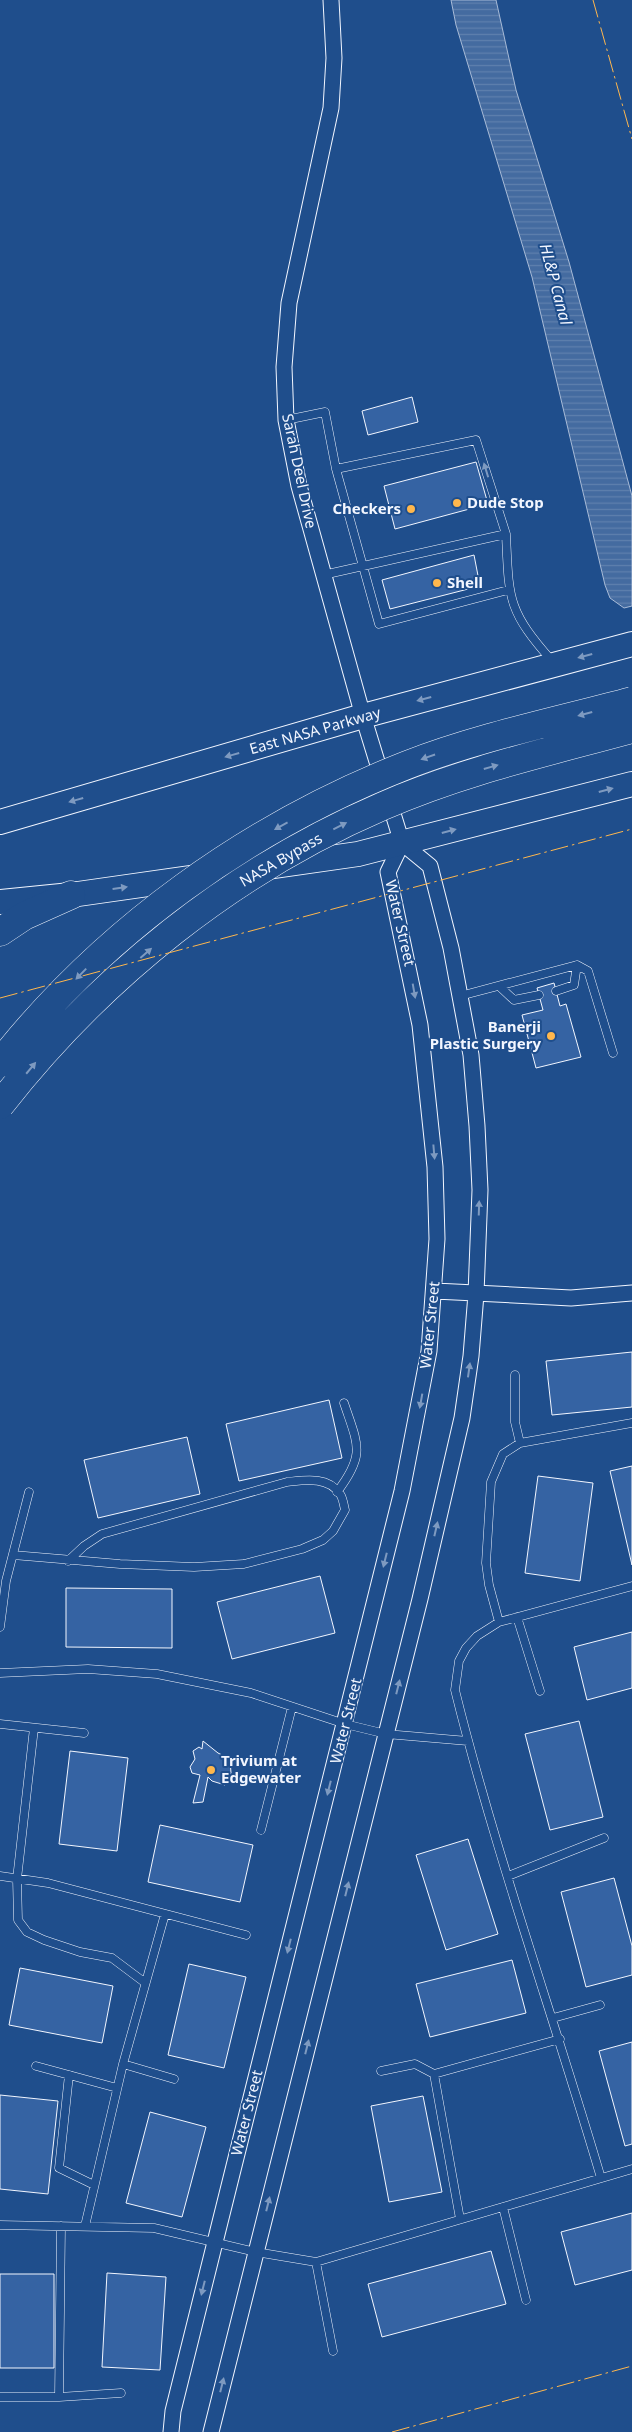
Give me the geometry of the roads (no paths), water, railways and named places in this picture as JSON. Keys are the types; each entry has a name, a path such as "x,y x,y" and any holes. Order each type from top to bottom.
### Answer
{"highway":[{"name":"NASA Bypass","path":"0,1063 60,996 123,935 179,890 263,836 332,798 408,765 462,746 632,701"},
{"name":"NASA Bypass","path":"0,1106 56,1039 130,967 201,910 289,853 383,805 448,781 632,729"},
{"path":"0,932 24,916 71,895"}],"main road":[{"name":"East NASA Parkway","path":"0,822 363,716 632,644"},
{"path":"0,902 71,895 358,854 632,784"}],"street":[{"name":"Sarah Deel Drive","path":"331,0 334,58 331,108 289,303 284,367 286,420 299,486 323,575 402,843"},
{"path":"211,2432 386,1734 462,1418 471,1356 476,1294 480,1190 478,1126 471,1055 460,996 430,866 402,843"},
{"name":"Water Street","path":"171,2432 173,2411 214,2241 345,1724 410,1458 430,1351 435,1291 437,1202 428,1086 413,983 388,872 402,843"},
{"path":"435,1291 571,1298 632,1293"}],"lane":[{"path":"286,420 325,412 336,469 380,624 508,590"},
{"path":"336,469 476,440 506,534 508,590 515,612 527,632 555,664"},
{"path":"323,575 506,534"},
{"path":"460,996 577,965 588,971 613,1053"},
{"path":"556,991 574,985 577,965"},
{"path":"499,986 514,1000 539,995"},
{"path":"515,1375 515,1422 520,1443"},
{"path":"337,1492 353,1468 358,1445 344,1403"},
{"path":"499,1622 488,1585 486,1563 491,1482 503,1454 520,1443 632,1423"},
{"path":"12,1555 68,1561 194,1567 252,1562 302,1549 323,1540 333,1531 345,1510 340,1494 325,1483 313,1480 287,1482 102,1534 84,1546 68,1561"},
{"path":"0,1628 6,1581 30,1492"},
{"path":"601,2178 560,2039 508,1876 455,1690 459,1661 477,1636 499,1622 632,1586"},
{"path":"517,1617 540,1691"},
{"path":"0,1673 88,1669 157,1674 251,1693 345,1724 386,1734 468,1741"},
{"path":"261,1830 292,1707"},
{"path":"0,1724 84,1733"},
{"path":"34,1728 17,1879 18,1920 26,1932 80,1952 112,1958 144,1982"},
{"path":"508,1876 604,1838"},
{"path":"0,1876 48,1883 246,1935"},
{"path":"84,2226 118,2088 122,2064 165,1914"},
{"path":"553,2018 600,2005"},
{"path":"381,2071 415,2064 434,2074 560,2039"},
{"path":"122,2064 174,2079"},
{"path":"36,2066 118,2088"},
{"path":"434,2074 460,2219"},
{"path":"69,2075 60,2168 94,2185"},
{"path":"0,2225 154,2228 256,2252 316,2262 632,2169"},
{"path":"503,2206 526,2300"},
{"path":"59,2397 61,2226"},
{"path":"316,2262 333,2351"},
{"path":"0,2397 59,2397 121,2393"}],"water":[{"name":"HL&P Canal","path":"451,0 496,0 516,90 569,262 632,496 632,606 624,608 610,598 605,585 532,277 456,25"}],"place":[{"name":"Dude Stop","path":"457,503"},
{"name":"Checkers","path":"411,509"},
{"name":"Shell","path":"437,583"},
{"name":"Banerji Plastic Surgery","path":"551,1036"},
{"name":"Trivium at Edgewater","path":"211,1770"}]}
